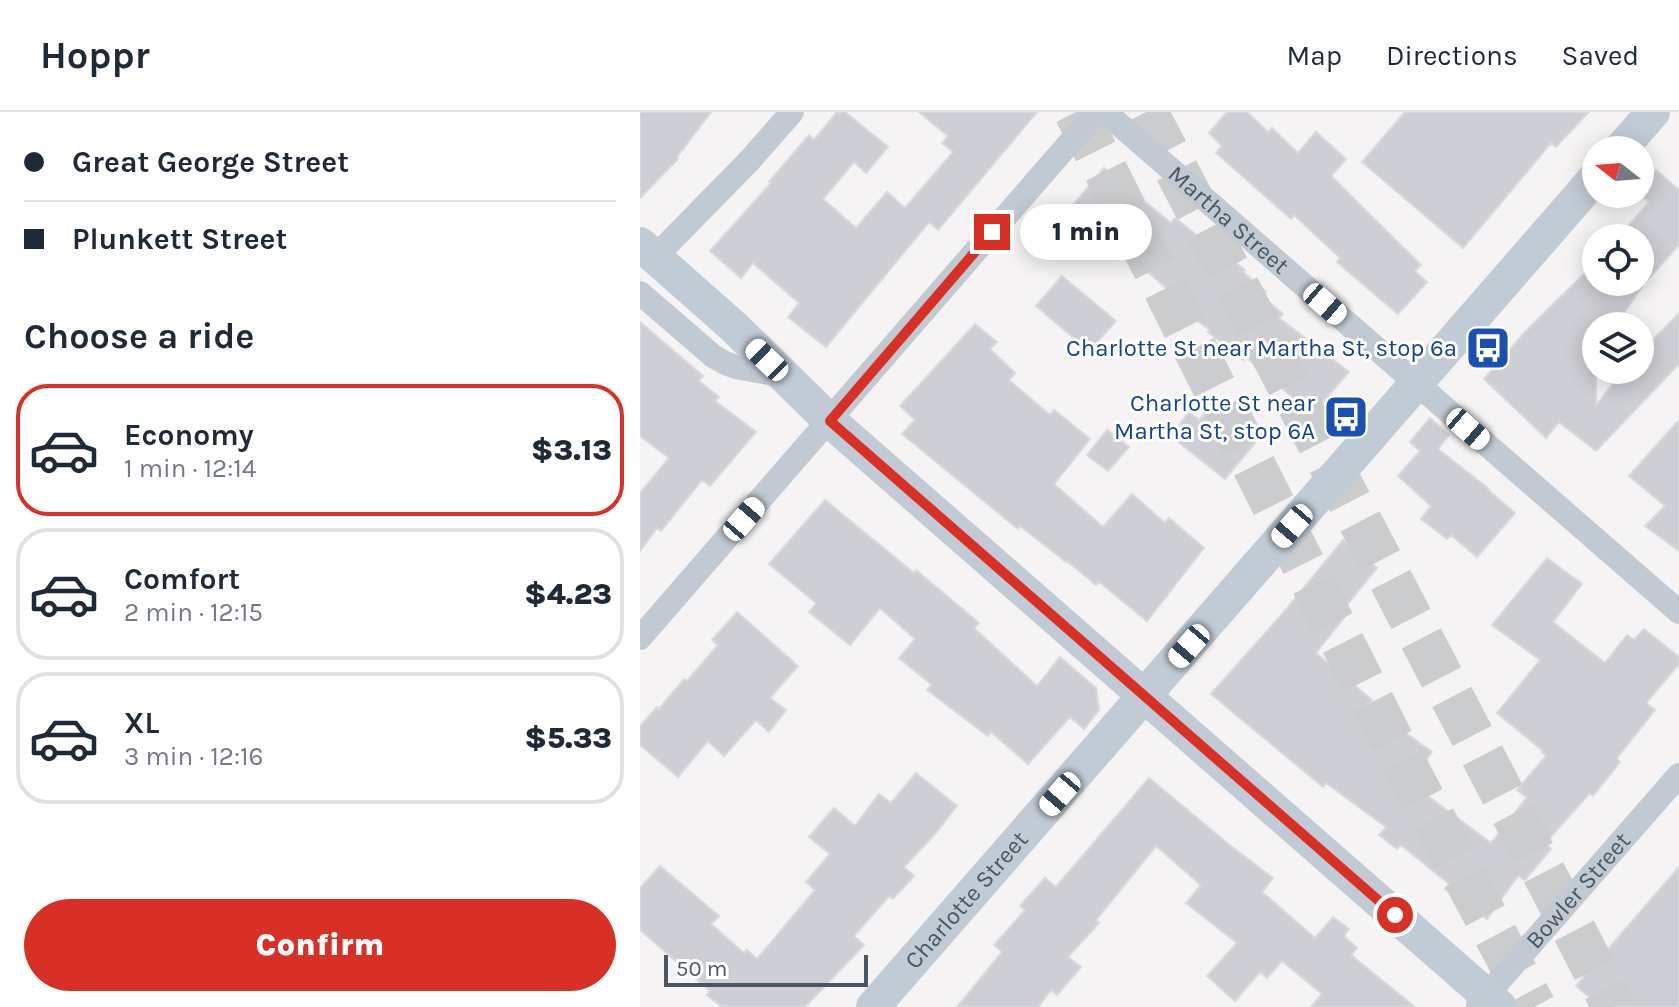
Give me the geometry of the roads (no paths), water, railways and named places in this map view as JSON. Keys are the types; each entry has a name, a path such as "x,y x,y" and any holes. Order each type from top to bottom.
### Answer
{"street":[{"path":"792,112 750,160 648,250 734,327 830,421 1145,696 1488,1003"},
{"path":"640,638 1098,112"},
{"name":"Martha Street","path":"1105,112 1679,612"},
{"path":"1632,136 1653,112"},
{"name":"Charlotte Street","path":"873,1007 1582,193"},
{"path":"640,293 725,363 784,376"},
{"name":"Bowler Street","path":"1488,1003 1679,775"}],"tunnel":[{"path":"1076,112 1389,735 1534,1007"},
{"path":"1146,112 1614,1007"}],"place":[{"name":"Charlotte St near Martha St, stop 6a","path":"1488,348"},
{"name":"Charlotte St near Martha St, stop 6A","path":"1346,417"}]}
